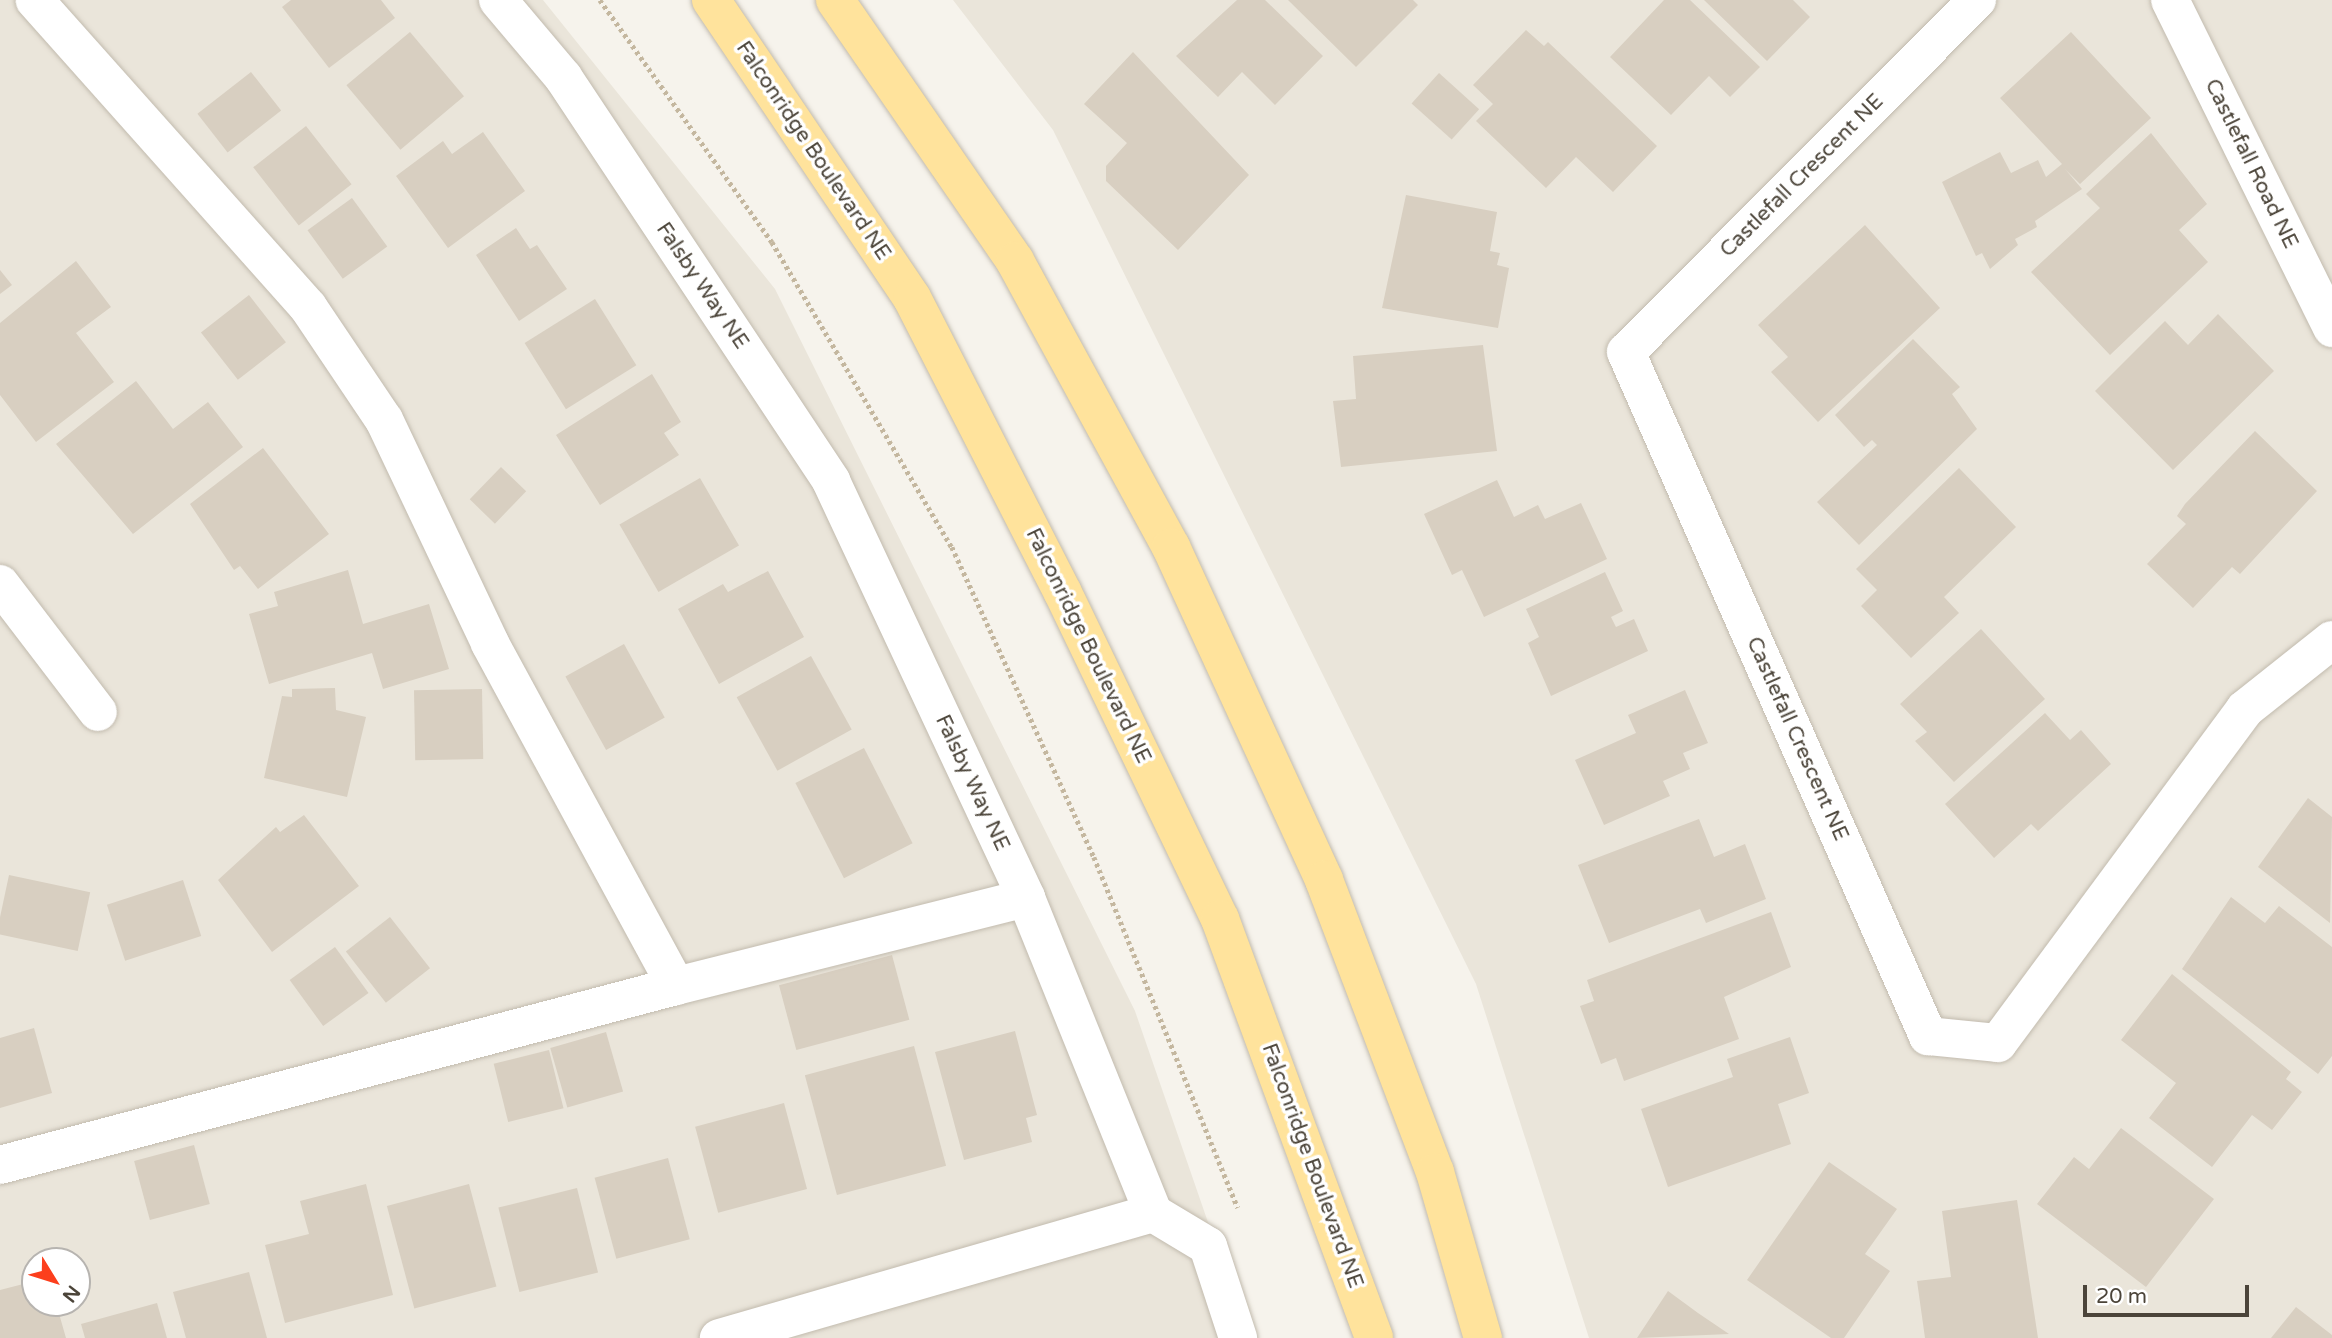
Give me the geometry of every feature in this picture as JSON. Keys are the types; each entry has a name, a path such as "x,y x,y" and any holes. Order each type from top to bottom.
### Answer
{"main road":[{"name":"Falconridge Boulevard NE","path":"711,0 912,298 1063,593 1220,919 1374,1338"},
{"path":"835,0 1015,261 1171,547 1324,880 1435,1172 1483,1338"}],"street":[{"path":"34,0 308,307 384,420 490,643 676,986"},
{"name":"Falsby Way NE","path":"498,0 563,77 831,481 1026,898 1153,1213"},
{"name":"Castlefall Crescent NE","path":"1977,0 1626,352 1928,1036 1998,1043 2245,709 2332,640"},
{"name":"Castlefall Road NE","path":"2170,0 2332,328"},
{"path":"0,584 97,712"},
{"path":"0,1165 676,986 1026,898"},
{"path":"719,1338 1153,1213 1208,1246 1238,1338"}],"path":[{"path":"600,0 772,242 952,547 1094,857 1240,1213"}],"shaded area":[{"path":"0,0 543,0 775,289 1135,1011 1248,1338 0,1338"},
{"path":"953,0 2332,0 2332,1338 1589,1338 1476,984 1053,130"}],"building":[{"path":"291,0 381,0 395,18 329,68 282,7"},
{"path":"1237,0 1265,0 1323,56 1275,105 1242,72 1218,97 1176,56"},
{"path":"1288,0 1413,0 1418,5 1356,67"},
{"path":"1664,0 1690,0 1760,67 1730,97 1709,76 1671,115 1610,57"},
{"path":"1704,0 1793,0 1810,17 1767,61"},
{"path":"1526,30 1544,46 1548,42 1657,146 1613,192 1576,157 1546,188 1476,121 1493,104 1473,85"},
{"path":"410,32 464,96 400,150 346,85"},
{"path":"2071,32 2151,118 2080,184 2065,169 2082,189 2035,221 2037,227 2015,239 2018,245 1990,269 1982,253 1976,256 1942,182 2000,152 2011,173 2038,160 2046,177 2062,164 2000,98"},
{"path":"1133,52 1249,175 1178,250 1106,181 1106,166 1127,143 1084,104"},
{"path":"251,72 281,111 228,152 197,114"},
{"path":"1439,73 1479,109 1452,140 1412,103"},
{"path":"306,126 352,184 299,226 253,167"},
{"path":"483,132 525,191 448,248 396,176 443,141 452,154"},
{"path":"2151,133 2207,204 2179,230 2208,262 2110,355 2031,272 2100,208 2086,194"},
{"path":"1406,195 1497,212 1490,251 1500,253 1497,265 1509,268 1498,328 1382,308"},
{"path":"352,198 387,247 343,279 308,230"},
{"path":"1865,225 1940,308 1818,422 1771,372 1788,357 1758,325"},
{"path":"516,228 530,249 537,245 567,289 519,321 476,255"},
{"path":"76,261 111,307 76,333 114,382 36,442 0,395 0,323"},
{"path":"0,270 12,285 0,294"},
{"path":"249,295 286,342 238,380 201,333"},
{"path":"595,299 636,365 566,409 525,343"},
{"path":"2218,314 2274,371 2173,470 2095,391 2165,321 2188,345"},
{"path":"1913,339 1960,387 1952,394 1977,429 1859,545 1817,502 1877,445 1872,440 1864,447 1835,415"},
{"path":"1483,345 1497,451 1341,467 1333,401 1356,399 1353,356"},
{"path":"652,374 681,422 664,433 679,455 600,505 556,435"},
{"path":"136,381 173,429 208,402 243,447 133,534 56,444"},
{"path":"2255,431 2317,491 2240,574 2232,567 2193,608 2147,564 2186,524 2177,516 2185,504"},
{"path":"263,448 329,534 258,589 240,566 234,570 190,504"},
{"path":"501,467 526,491 495,524 470,499"},
{"path":"1959,468 2016,527 1944,597 1959,613 1911,658 1861,606 1877,590 1856,569"},
{"path":"700,478 739,546 658,592 619,524"},
{"path":"1497,480 1514,517 1538,505 1545,519 1581,503 1607,559 1484,617 1462,570 1452,575 1424,514"},
{"path":"348,570 363,624 429,604 449,669 383,689 372,653 269,684 249,614 278,606 274,592"},
{"path":"768,571 804,637 719,684 678,609 723,584 728,592"},
{"path":"1605,572 1623,611 1611,617 1616,627 1634,619 1648,651 1551,696 1528,643 1539,637 1526,609"},
{"path":"1981,629 2045,699 1954,782 1915,741 1927,732 1900,704"},
{"path":"624,644 665,717 606,750 565,676"},
{"path":"811,656 852,729 777,771 737,697"},
{"path":"335,688 336,710 366,717 347,797 264,778 282,696 292,697 292,689"},
{"path":"482,689 483,759 415,760 414,690"},
{"path":"1685,690 1708,743 1683,753 1690,769 1663,781 1670,796 1604,825 1575,760 1636,733 1628,715"},
{"path":"2045,713 2070,740 2081,730 2111,764 2038,831 2031,824 1994,858 1945,804"},
{"path":"864,748 913,843 844,878 795,783"},
{"path":"2308,798 2332,817 2330,923 2258,867"},
{"path":"304,815 359,886 272,952 218,880 276,827 280,832"},
{"path":"1699,819 1714,857 1745,844 1766,899 1706,923 1700,909 1609,943 1578,865"},
{"path":"9,875 90,892 78,951 0,934 0,917"},
{"path":"183,880 201,936 125,961 107,905"},
{"path":"2231,897 2265,923 2279,906 2332,947 2332,1056 2318,1074 2182,969"},
{"path":"1771,912 1791,967 1724,997 1739,1039 1624,1081 1616,1058 1601,1064 1580,1006 1594,1001 1587,980"},
{"path":"390,917 430,968 386,1003 346,951"},
{"path":"335,947 369,993 323,1026 290,980"},
{"path":"892,955 909,1020 796,1050 779,985"},
{"path":"2172,974 2291,1072 2286,1079 2302,1092 2272,1130 2252,1115 2212,1167 2149,1118 2176,1083 2121,1040"},
{"path":"34,1028 52,1093 0,1108 0,1038"},
{"path":"1015,1031 1037,1115 1026,1118 1032,1142 964,1160 935,1052"},
{"path":"606,1032 623,1092 567,1108 550,1048"},
{"path":"1790,1037 1809,1093 1778,1104 1791,1144 1668,1187 1641,1109 1733,1077 1727,1059"},
{"path":"914,1046 946,1166 837,1195 805,1075"},
{"path":"549,1050 564,1108 508,1122 494,1064"},
{"path":"784,1103 807,1189 718,1213 695,1127"},
{"path":"2121,1128 2214,1199 2146,1287 2037,1204 2074,1157 2089,1169"},
{"path":"194,1145 210,1204 150,1220 134,1161"},
{"path":"668,1158 690,1239 616,1259 595,1178"},
{"path":"1829,1162 1897,1209 1865,1254 1890,1271 1844,1338 1831,1338 1747,1280"},
{"path":"366,1184 393,1295 285,1323 265,1245 309,1234 300,1201"},
{"path":"469,1184 496,1286 414,1308 387,1206"},
{"path":"577,1188 598,1272 519,1292 498,1208"},
{"path":"2017,1200 2038,1338 1925,1338 1917,1281 1951,1277 1942,1211"},
{"path":"249,1272 267,1338 186,1338 173,1292"},
{"path":"21,1285 21,1317 60,1317 66,1338 0,1338 0,1290"},
{"path":"1668,1291 1698,1313 1729,1334 1637,1338"},
{"path":"157,1303 167,1338 85,1338 81,1324"},
{"path":"2296,1307 2332,1335 2332,1338 2271,1338"}]}
